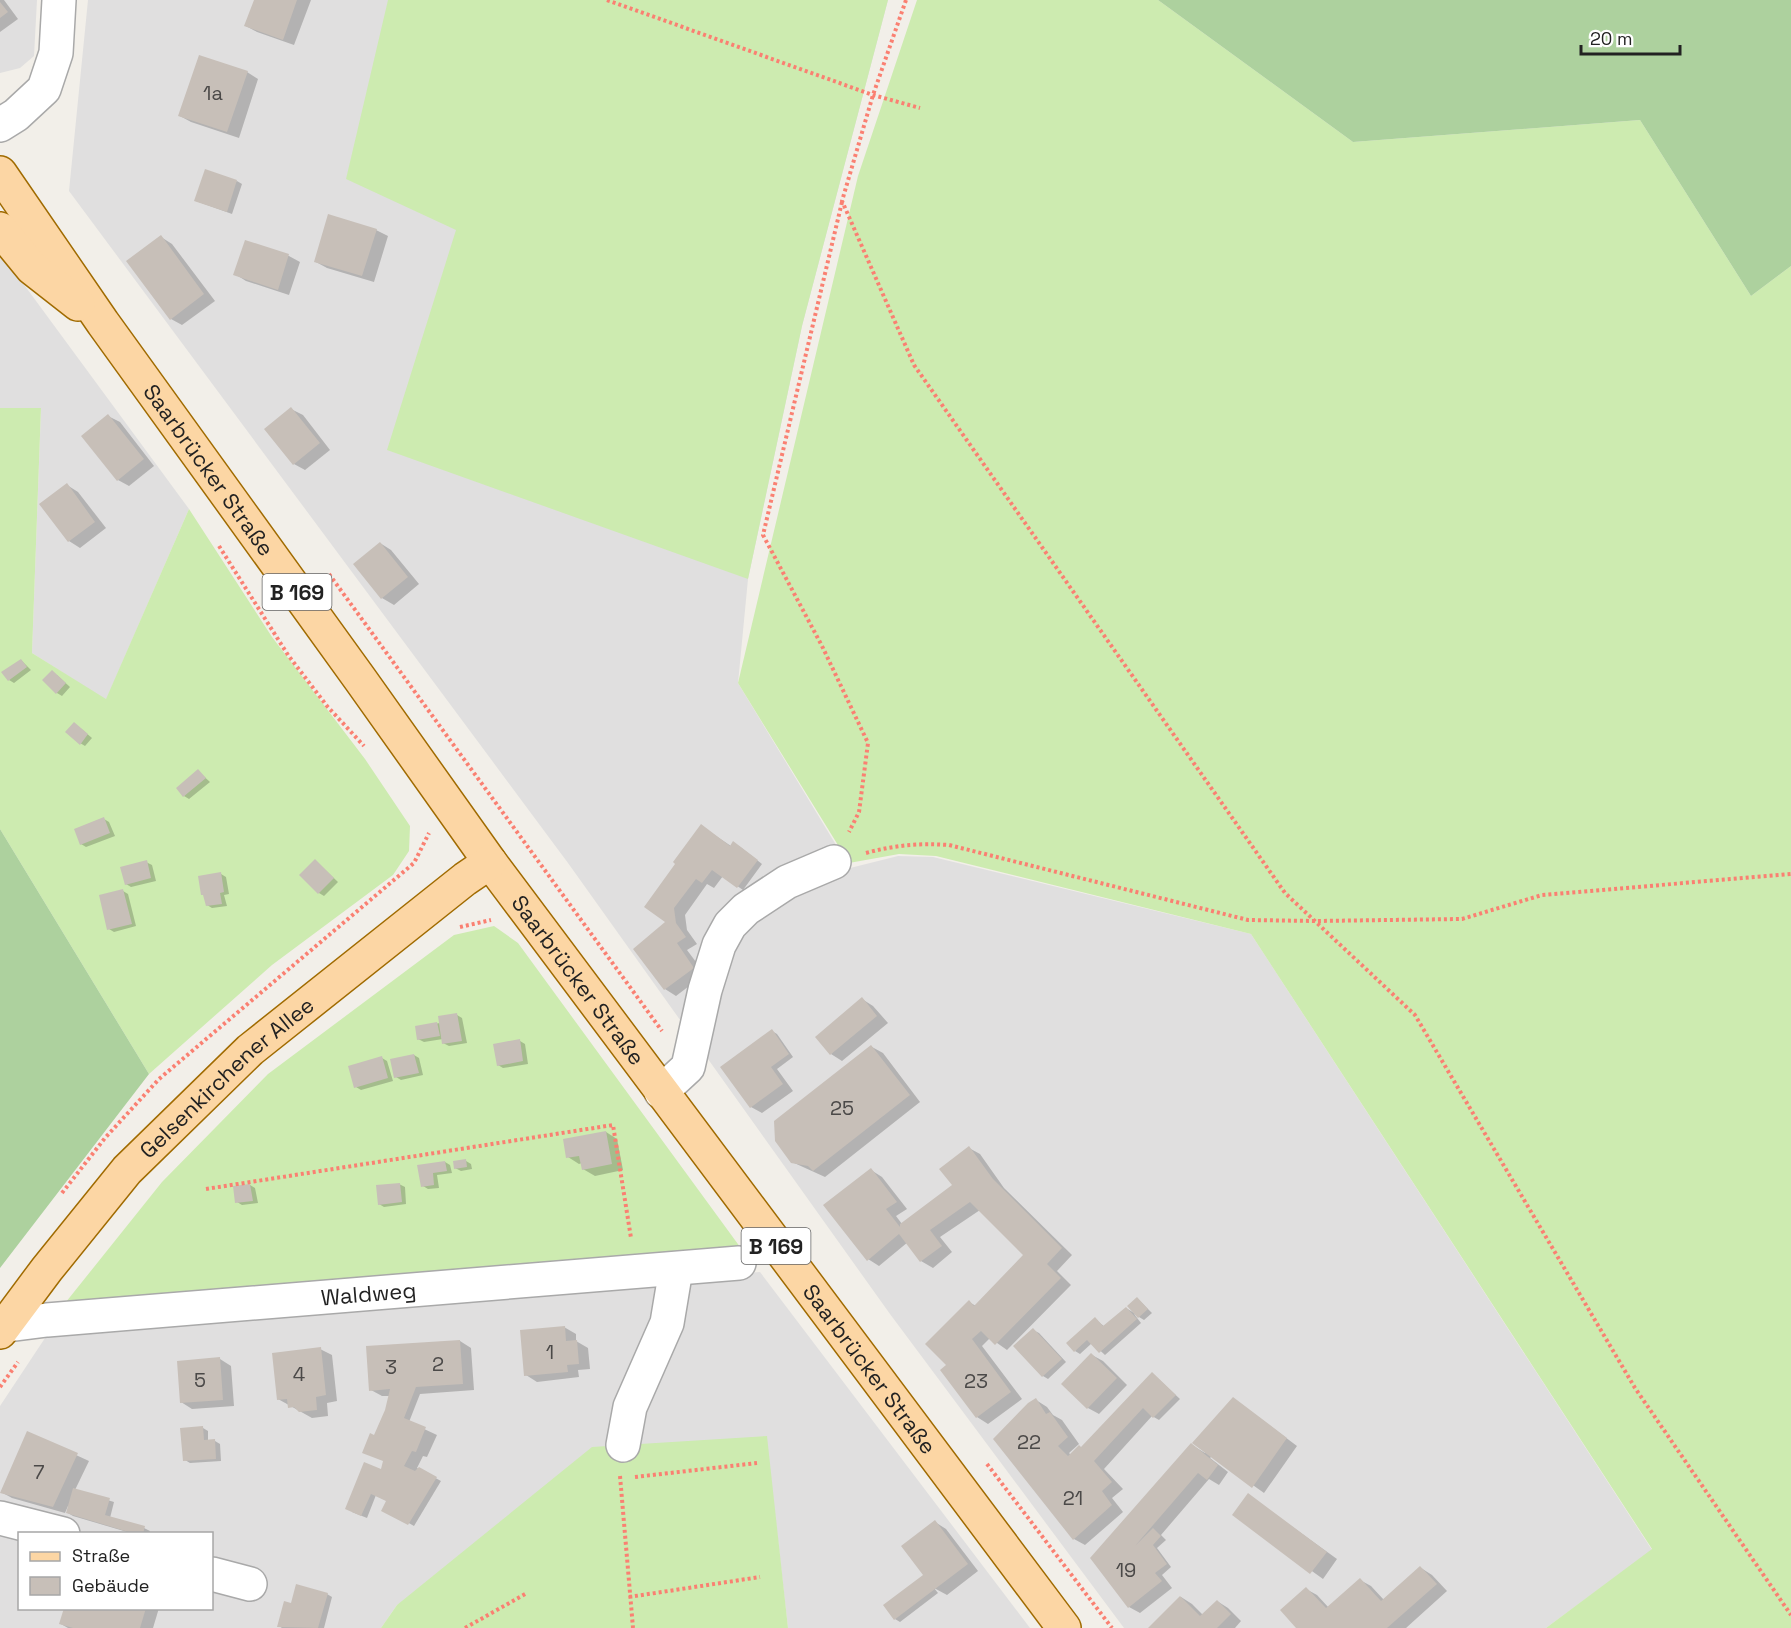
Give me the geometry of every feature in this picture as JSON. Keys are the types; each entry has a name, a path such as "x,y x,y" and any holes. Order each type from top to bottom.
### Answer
{"main road":[{"name":"Saarbrücker Straße","path":"0,173 103,323 490,862 1064,1628"},
{"name":"Saarbrücker Straße","path":"0,229 32,268 103,323"},
{"name":"Gelsenkirchener Allee","path":"1,1328 127,1170 250,1050 455,887 490,862"}],"street":[{"path":"0,125 16,115 44,89 56,53 59,0"},
{"path":"661,1092 688,1067 705,990 719,945 730,925 746,909 787,882 834,862"},
{"name":"Waldweg","path":"1,1328 47,1320 739,1263"},
{"path":"623,1445 630,1407 667,1323 676,1269"},
{"path":"0,1518 59,1532"},
{"path":"213,1574 250,1584"}],"path":[{"path":"607,0 873,95 921,108"},
{"path":"834,862 859,812 868,743 822,646 763,535 842,201 873,95 906,0"},
{"path":"842,201 914,365 1285,893 1415,1015 1635,1388 1791,1615"},
{"path":"462,755 688,1067"},
{"path":"834,862 891,846 918,843 949,845 1248,920 1315,921 1462,919 1542,895 1791,874"},
{"path":"452,929 495,919"},
{"path":"206,1189 613,1125 636,1271"},
{"path":"0,1387 47,1320"},
{"path":"623,1445 620,1479 633,1628"},
{"path":"620,1479 757,1463"},
{"path":"986,1463 1112,1628"},
{"path":"629,1597 759,1577"},
{"path":"465,1628 527,1593"}],"shaded area":[{"path":"0,0 37,0 34,56 20,68 0,73"},
{"path":"88,0 888,0 802,326 748,579 738,683 850,868 898,856 933,857 1251,934 1652,1550 1546,1628 1124,1628 890,1314 568,863 69,191"},
{"path":"0,252 189,509 106,700 32,653 41,409 0,408"},
{"path":"760,1272 1030,1628 788,1628 766,1436 397,1605 381,1628 0,1628 0,1406 51,1329"}],"green space":[{"path":"388,0 888,0 802,326 748,579 387,450 456,230 346,179"},
{"path":"917,0 1158,0 1353,142 1640,120 1751,296 1791,266 1791,1628 1546,1628 1652,1549 1251,934 936,856 899,854 849,863 738,683 858,176"},
{"path":"1158,0 1791,0 1791,266 1751,296 1640,120 1353,142"},
{"path":"0,408 41,408 32,653 106,699 189,509 272,637 365,759 410,826 409,851 393,875 272,965 149,1074 0,829"},
{"path":"0,829 149,1074 0,1268"},
{"path":"494,926 518,943 743,1251 62,1307 162,1182 268,1074 454,935"},
{"path":"767,1436 788,1628 381,1628 397,1605 592,1447"}],"building":[{"path":"254,0 297,0 283,40 244,26"},
{"path":"0,2 8,12 0,18"},
{"path":"199,55 248,71 227,132 178,116"},
{"path":"205,169 237,180 227,212 194,201"},
{"path":"328,214 377,229 362,276 314,262"},
{"path":"161,235 204,294 170,320 126,261"},
{"path":"245,240 289,254 278,290 233,275"},
{"path":"291,407 320,443 293,465 264,429"},
{"path":"108,414 144,459 117,481 81,436"},
{"path":"67,483 95,522 68,542 39,504"},
{"path":"380,542 408,577 381,599 353,564"},
{"path":"21,659 27,667 8,681 1,672"},
{"path":"52,670 66,683 56,694 42,680"},
{"path":"74,722 88,734 80,745 65,732"},
{"path":"198,769 206,778 183,797 176,788"},
{"path":"104,817 110,833 80,845 74,829"},
{"path":"701,824 730,846 733,841 758,860 737,888 712,870 702,883 696,879 674,908 676,923 686,937 677,943 694,968 664,990 633,949 665,922 644,907"},
{"path":"315,859 334,878 318,894 299,875"},
{"path":"147,860 151,878 125,885 120,867"},
{"path":"221,872 224,892 220,893 222,904 206,906 203,895 201,895 198,876"},
{"path":"123,889 132,924 107,930 99,895"},
{"path":"862,997 877,1016 830,1055 815,1037"},
{"path":"457,1013 462,1041 442,1044 438,1016"},
{"path":"437,1022 440,1036 417,1040 415,1026"},
{"path":"772,1029 789,1054 771,1067 783,1084 750,1108 720,1067"},
{"path":"520,1039 523,1061 497,1066 493,1044"},
{"path":"871,1045 910,1095 813,1171 808,1166 791,1163 775,1141 774,1121"},
{"path":"414,1054 419,1073 394,1078 390,1059"},
{"path":"382,1056 388,1078 354,1088 348,1066"},
{"path":"606,1131 612,1164 582,1170 579,1156 566,1158 563,1139"},
{"path":"969,1146 993,1179 1062,1248 1047,1264 1061,1278 995,1345 981,1331 972,1339 1011,1392 976,1418 940,1370 946,1365 925,1344 969,1300 974,1306 1023,1255 970,1202 930,1230 942,1246 920,1262 899,1234 867,1261 823,1205 871,1168 897,1202 886,1209 900,1227 900,1224 952,1185 939,1169"},
{"path":"466,1159 467,1167 454,1169 453,1161"},
{"path":"445,1161 447,1171 433,1173 434,1185 421,1187 417,1165"},
{"path":"400,1183 402,1202 378,1205 376,1185"},
{"path":"250,1184 253,1201 235,1203 233,1186"},
{"path":"1137,1297 1148,1309 1138,1318 1127,1306"},
{"path":"1126,1307 1137,1319 1099,1353 1087,1340 1074,1352 1066,1343 1095,1317 1103,1326"},
{"path":"565,1326 566,1341 577,1340 579,1364 567,1365 568,1372 524,1376 520,1330"},
{"path":"1033,1328 1062,1359 1042,1377 1013,1346"},
{"path":"460,1340 463,1384 416,1387 404,1418 426,1427 416,1452 412,1451 404,1466 415,1471 419,1467 437,1477 408,1525 381,1511 386,1501 371,1494 361,1516 345,1509 364,1462 381,1469 383,1461 362,1453 370,1433 374,1435 385,1410 390,1389 369,1391 366,1346"},
{"path":"321,1347 326,1395 316,1397 317,1410 299,1412 294,1407 288,1408 287,1399 277,1400 272,1353"},
{"path":"1091,1353 1117,1378 1087,1409 1061,1384"},
{"path":"220,1357 223,1400 180,1403 177,1361"},
{"path":"1152,1372 1176,1395 1153,1418 1143,1408 1094,1461 1112,1482 1102,1491 1112,1505 1073,1540 993,1439 1028,1403 1036,1398 1046,1414 1050,1412 1068,1437 1058,1446 1068,1456 1079,1445 1081,1447"},
{"path":"1233,1397 1287,1438 1252,1488 1192,1443"},
{"path":"203,1426 204,1440 215,1439 216,1459 183,1461 180,1428"},
{"path":"27,1431 78,1453 53,1507 0,1493"},
{"path":"1191,1443 1218,1465 1207,1480 1198,1473 1135,1546 1153,1528 1161,1536 1153,1545 1167,1564 1155,1573 1162,1581 1128,1608 1090,1558"},
{"path":"73,1488 110,1498 105,1515 145,1526 144,1532 128,1532 66,1513"},
{"path":"1248,1493 1327,1552 1310,1574 1232,1515"},
{"path":"935,1520 968,1564 894,1620 883,1605 923,1575 901,1546"},
{"path":"1420,1566 1437,1584 1387,1628 1296,1628 1280,1610 1306,1587 1326,1608 1360,1578 1381,1601"},
{"path":"296,1584 328,1593 318,1628 277,1627 284,1601 291,1603"},
{"path":"1180,1596 1200,1616 1217,1600 1231,1614 1217,1628 1148,1628"},
{"path":"63,1610 145,1610 140,1628 73,1628 59,1624"}]}
